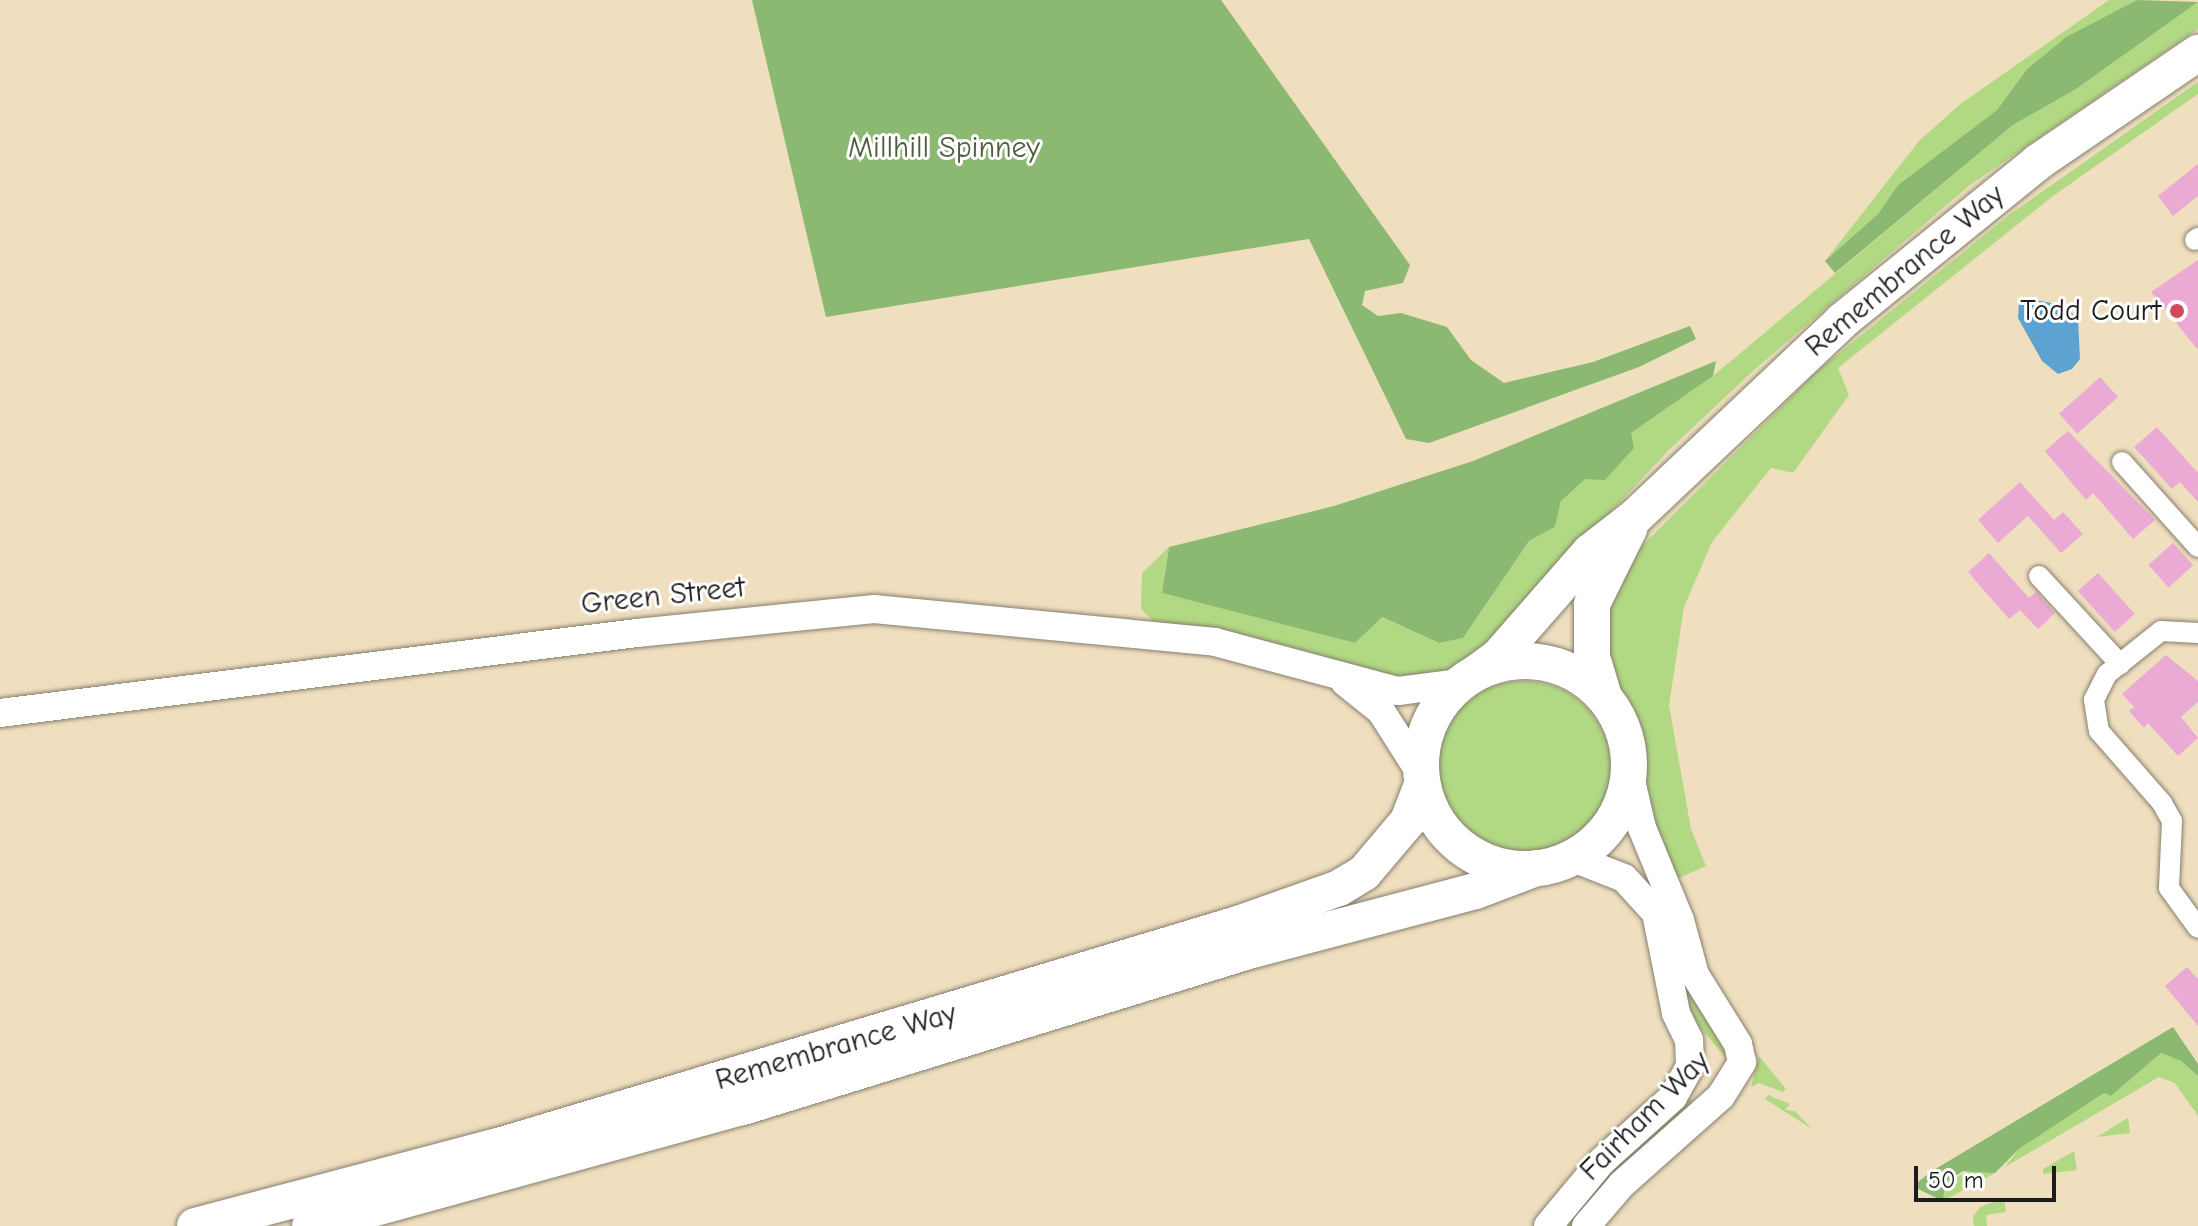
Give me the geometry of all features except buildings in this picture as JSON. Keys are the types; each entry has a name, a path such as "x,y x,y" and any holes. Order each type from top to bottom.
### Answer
{"highway":[{"name":"Remembrance Way","path":"1468,678 1498,657 1590,552 1635,517 1799,360 1957,225 2038,162 2198,53"},
{"name":"Remembrance Way","path":"1604,697 1592,657 1592,604 1635,517"},
{"path":"1503,663 1544,664 1583,678 1604,697 1624,732 1629,772 1612,822 1573,858 1537,868 1505,867 1464,848 1433,813 1422,779 1434,714 1468,678 1503,663"},
{"name":"Remembrance Way","path":"195,1226 480,1151 909,1026 1339,888 1383,856 1408,821 1422,779"},
{"name":"Remembrance Way","path":"310,1226 743,1107 1252,950 1476,891 1537,868"}],"street":[{"path":"2122,462 2198,547"},
{"path":"2039,576 2120,664"},
{"name":"Green Street","path":"0,713 605,636 874,609 1215,642 1398,691 1468,678"},
{"path":"2198,633 2161,631 2107,674 2094,700 2099,731 2167,812 2174,835 2169,888 2198,928"},
{"name":"Green Street","path":"1331,673 1381,711 1422,779"},
{"name":"Fairham Way","path":"1586,1226 1622,1184 1721,1096 1742,1062 1738,1044 1695,975 1680,920 1642,828 1629,772"},
{"name":"Fairham Way","path":"1548,1226 1602,1161 1682,1087 1690,1066 1689,1040 1676,1013 1662,929 1649,900 1611,871 1573,858"}],"green space":[{"name":"Millhill Spinney","path":"752,0 1221,0 1410,265 1403,283 1365,291 1362,305 1378,316 1401,313 1447,327 1471,360 1504,383 1593,362 1690,326 1696,339 1639,367 1429,443 1406,439 1309,239 826,317"},
{"path":"2109,0 2137,0 2066,37 2027,69 1997,110 1898,185 1878,214 1825,261 1919,141 1959,105"},
{"path":"2137,0 2198,2 2076,89 2013,125 1835,273 1825,261 1878,214 1898,185 1997,110 2027,69 2066,37"},
{"path":"2198,2 2198,29 1970,185 1753,371 1668,451 1482,649 1451,671 1402,682 1155,623 1141,609 1142,573 1169,547 1162,593 1355,643 1381,617 1439,643 1463,638 1529,541 1555,527 1561,501 1631,433 1713,376 2013,125 2076,89"},
{"path":"2198,82 2198,94 2053,196 1838,368 1849,395 1793,473 1771,468 1712,542 1684,607 1669,705 1691,829 1706,866 1672,881 1655,833 1639,730 1613,683 1601,631 1622,566 1815,373 2009,215"},
{"path":"1716,361 1713,376 1631,433 1634,448 1605,480 1585,479 1561,501 1555,527 1529,541 1463,638 1439,643 1382,617 1355,643 1162,593 1169,547 1334,506 1473,461"},
{"path":"1524,681 1557,688 1585,707 1604,735 1611,768 1604,801 1585,829 1557,848 1524,855 1491,848 1463,829 1444,801 1437,768 1444,735 1463,707 1491,688"},
{"path":"1681,975 1726,1046 1725,1057 1688,1013"},
{"path":"2173,1027 2198,1064 2198,1076 2181,1061 2161,1053 2111,1096 2104,1093 2019,1149 1995,1173 1963,1171 1945,1183 1943,1201 1918,1189 1918,1182 1932,1171"},
{"path":"2161,1053 2181,1061 2198,1076 2198,1116 2175,1083 2159,1077 2005,1167 2019,1149 2104,1093 2111,1096"},
{"path":"1759,1056 1786,1089 1783,1092 1759,1083 1751,1087"},
{"path":"1695,1088 1689,1098 1696,1106 1572,1226 1561,1226 1611,1166"},
{"path":"1768,1095 1790,1104 1785,1110 1795,1111 1812,1129 1765,1099"},
{"path":"2128,1118 2130,1133 2097,1137 2124,1120"},
{"path":"2074,1151 2077,1170 2043,1174 2043,1169"},
{"path":"1975,1168 1995,1173 1943,1201 1945,1183"},
{"path":"2004,1198 2006,1212 1986,1215 1987,1226 1974,1226 1973,1217 1980,1207"}],"water":[{"path":"2027,298 2065,306 2078,319 2080,359 2072,369 2058,374 2042,361 2018,318 2019,302"}],"place":[{"name":"Todd Court","path":"2177,311"}]}
